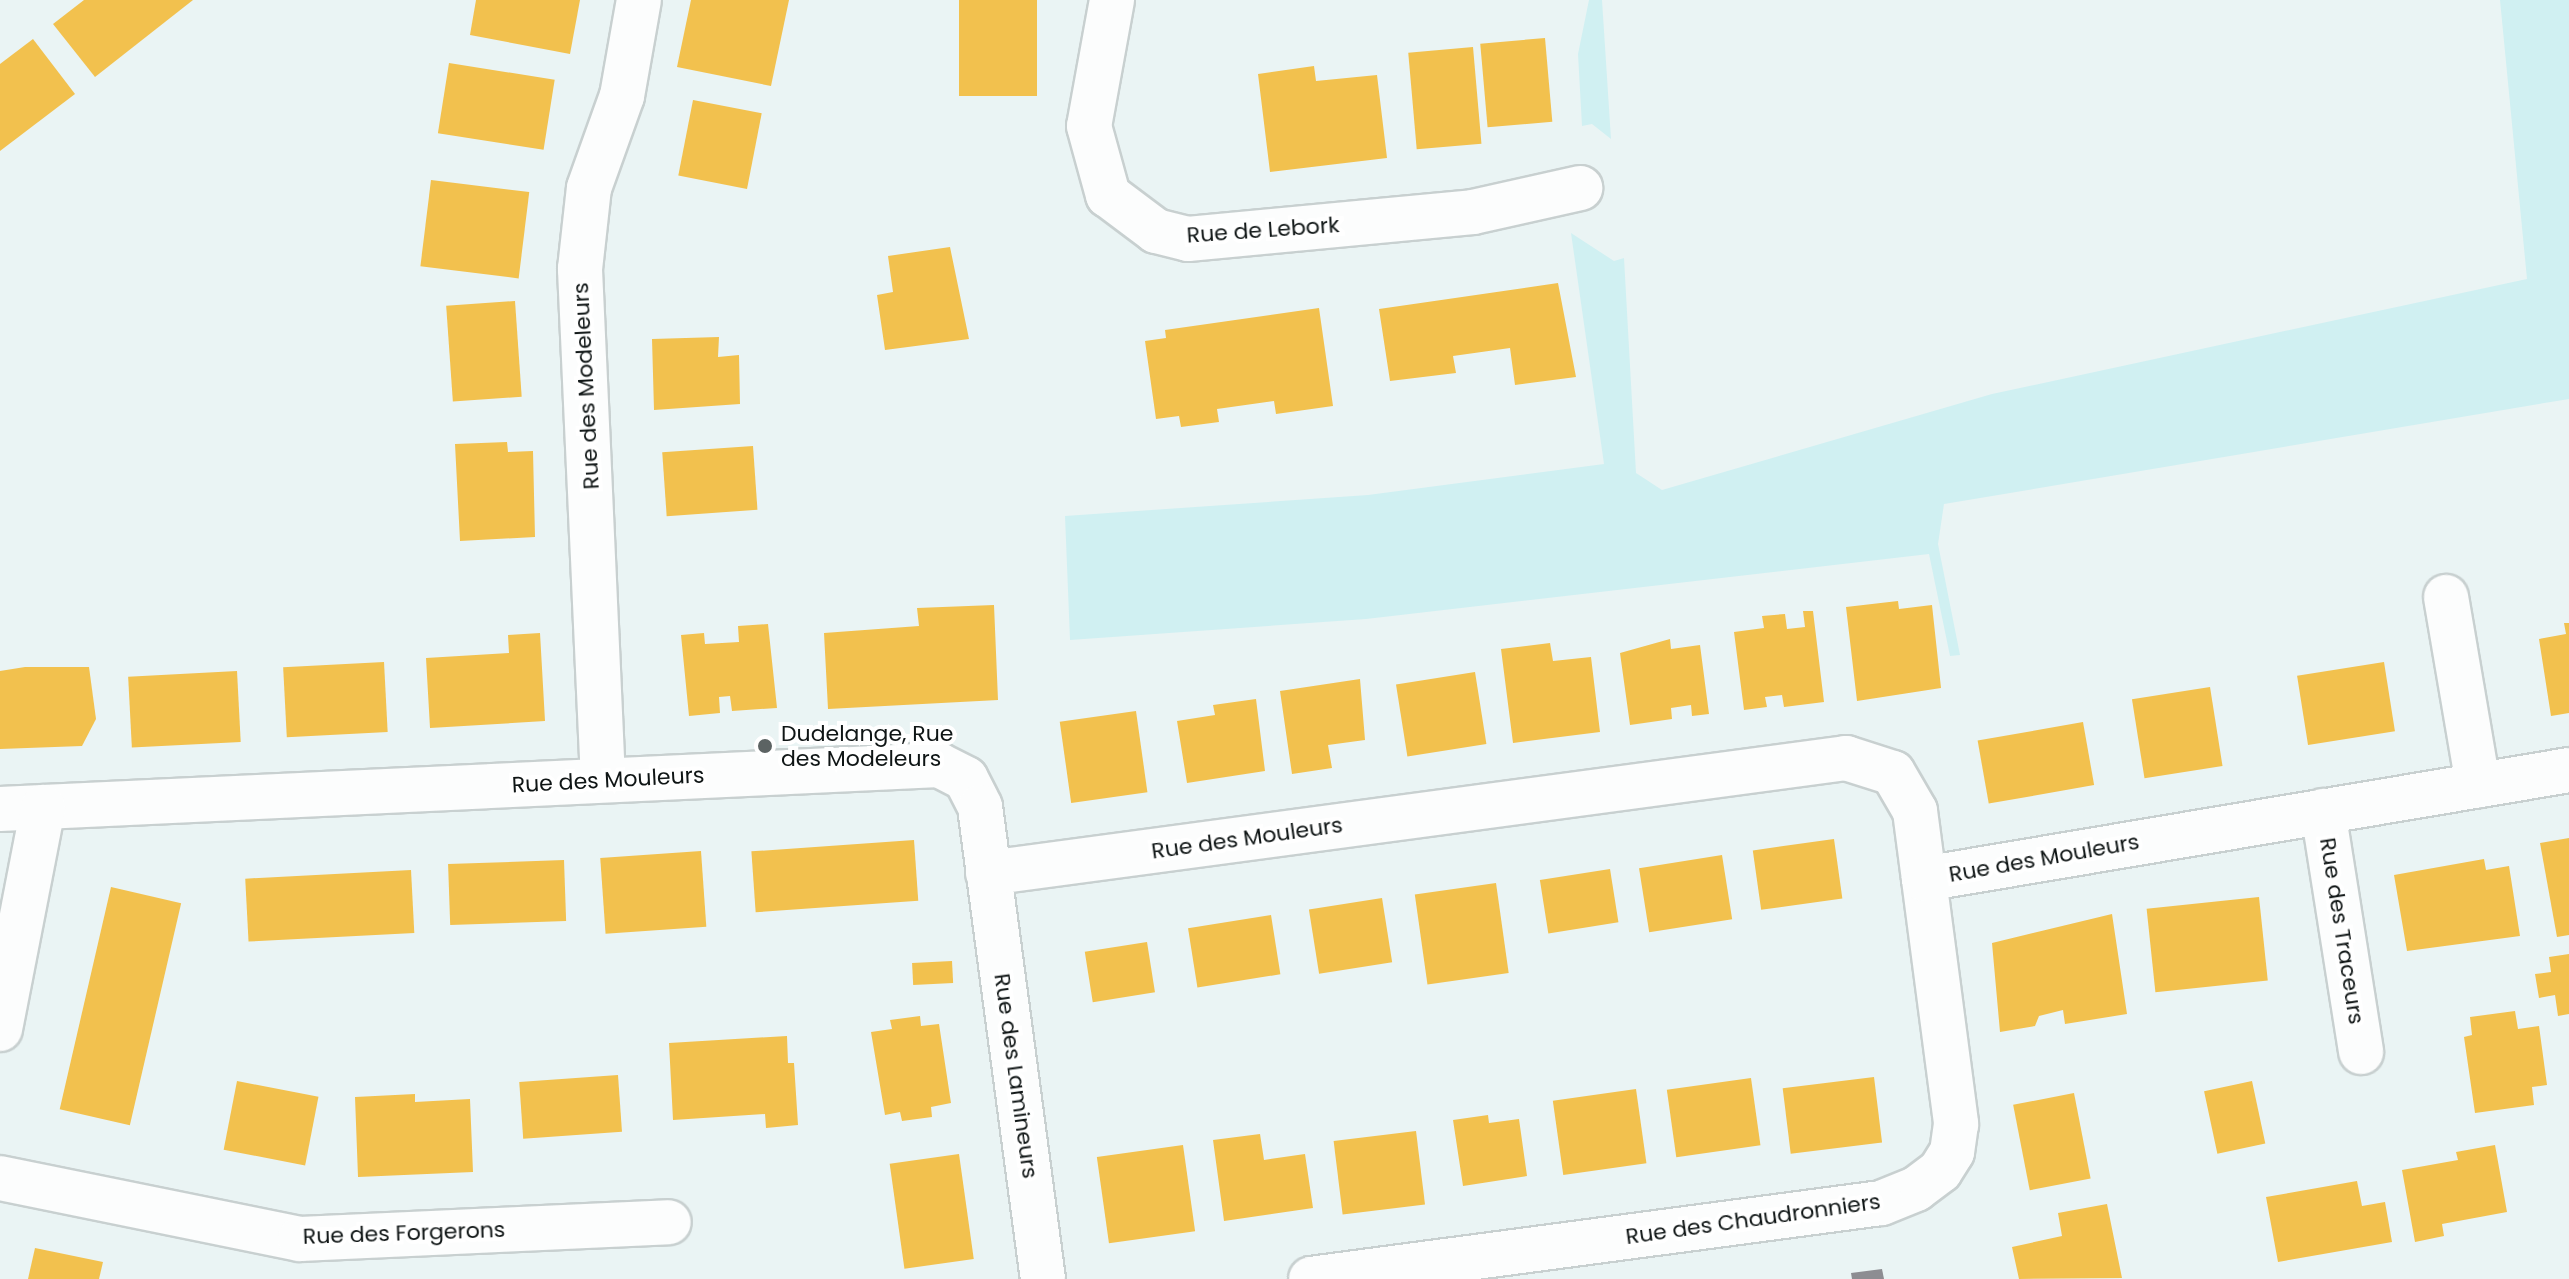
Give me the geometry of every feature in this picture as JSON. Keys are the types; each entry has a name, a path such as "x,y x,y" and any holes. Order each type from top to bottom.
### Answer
{"street":[{"name":"Rue des Modeleurs","path":"603,780 580,269 589,188 622,96 639,0"},
{"name":"Rue de Lebork","path":"1112,0 1089,126 1108,195 1156,231 1188,239 1473,212 1580,188"},
{"path":"2446,597 2478,785"},
{"name":"Rue des Mouleurs","path":"0,809 939,765 966,779 980,807 988,873 1846,758 1893,773 1906,790 1915,811 1924,879 2569,770"},
{"path":"0,1029 43,807"},
{"name":"Rue des Traceurs","path":"2323,811 2361,1052"},
{"name":"Rue des Lamineurs","path":"988,873 1043,1279"},
{"name":"Rue des Chaudronniers","path":"1311,1279 1881,1203 1916,1189 1940,1171 1952,1152 1956,1124 1924,879"},
{"name":"Rue des Forgerons","path":"0,1178 300,1239 669,1222"}],"shaded area":[{"path":"1589,0 1602,0 1611,139 1592,124 1582,126 1578,54"},
{"path":"2500,0 2569,0 2569,399 1944,504 1938,544 1960,655 1950,656 1929,554 1366,619 1070,640 1065,516 1368,495 1604,464 1571,233 1614,261 1624,258 1636,473 1662,490 1992,394 2527,279"}],"building: Homes":[{"path":"84,0 193,0 95,77 53,24"},
{"path":"476,0 580,0 570,54 470,35"},
{"path":"691,0 789,0 771,86 677,67"},
{"path":"959,0 1037,0 1037,96 959,96"},
{"path":"1545,38 1552,122 1488,127 1480,44"},
{"path":"33,39 75,94 0,151 0,64"},
{"path":"1473,47 1481,144 1417,149 1408,53"},
{"path":"449,63 555,80 544,150 438,133"},
{"path":"1314,66 1316,81 1377,75 1387,158 1270,172 1258,74"},
{"path":"693,100 762,113 747,189 678,176"},
{"path":"431,180 529,192 519,278 420,266"},
{"path":"950,247 969,339 885,350 877,295 893,292 888,256"},
{"path":"1558,283 1576,377 1515,385 1510,348 1453,356 1456,373 1390,381 1379,309"},
{"path":"515,301 522,397 453,402 446,306"},
{"path":"1319,308 1333,406 1276,414 1274,401 1217,409 1219,422 1181,427 1179,416 1156,419 1145,341 1166,338 1165,330"},
{"path":"719,337 718,357 739,355 740,404 654,410 652,339"},
{"path":"507,442 508,452 533,451 535,537 460,541 455,444"},
{"path":"753,446 757,510 667,516 662,452"},
{"path":"1898,601 1899,609 1932,605 1941,688 1857,701 1846,607"},
{"path":"994,605 998,700 828,709 824,633 919,626 917,608"},
{"path":"1803,611 1813,611 1824,702 1784,707 1782,695 1765,697 1767,707 1744,710 1734,632 1764,628 1762,616 1785,614 1787,629 1805,627"},
{"path":"2564,623 2569,623 2569,713 2551,716 2539,639 2566,634"},
{"path":"768,624 777,708 732,711 730,696 719,697 720,713 689,716 681,635 704,633 705,644 739,642 738,626"},
{"path":"540,633 545,721 430,728 426,658 509,653 508,635"},
{"path":"1670,639 1671,649 1700,645 1709,714 1692,716 1691,705 1671,708 1672,719 1630,725 1620,653"},
{"path":"1550,643 1553,661 1591,657 1600,732 1513,743 1501,649"},
{"path":"384,662 388,732 287,737 283,667"},
{"path":"2384,662 2395,731 2308,745 2297,676"},
{"path":"25,667 89,667 96,719 82,746 0,749 0,671"},
{"path":"237,671 241,742 132,748 128,677"},
{"path":"1475,672 1486,744 1407,757 1396,685"},
{"path":"1360,679 1365,740 1328,745 1332,768 1292,774 1280,691"},
{"path":"2210,687 2223,766 2144,778 2132,699"},
{"path":"1256,699 1265,771 1187,783 1177,721 1215,715 1213,705"},
{"path":"1136,711 1147,792 1071,803 1060,722"},
{"path":"2083,722 2094,785 1989,804 1978,741"},
{"path":"2569,838 2569,935 2557,937 2540,843"},
{"path":"1834,839 1842,898 1761,910 1753,850"},
{"path":"914,840 918,901 756,912 751,851"},
{"path":"701,851 706,927 606,934 600,858"},
{"path":"1722,855 1732,919 1649,932 1639,868"},
{"path":"2484,859 2486,870 2509,866 2520,936 2407,951 2394,875"},
{"path":"564,860 566,921 450,925 448,864"},
{"path":"1610,869 1618,922 1548,933 1540,880"},
{"path":"411,870 414,933 249,942 245,879"},
{"path":"1496,883 1509,973 1427,985 1415,894"},
{"path":"111,887 181,903 130,1125 60,1109"},
{"path":"2259,897 2268,981 2155,992 2147,909"},
{"path":"1382,898 1392,962 1319,974 1309,910"},
{"path":"2112,914 2127,1014 2065,1024 2063,1010 2039,1016 2035,1026 2000,1032 1992,943"},
{"path":"1271,915 1280,974 1197,987 1188,928"},
{"path":"1147,942 1155,992 1093,1002 1085,952"},
{"path":"2569,954 2569,1014 2558,1016 2555,995 2539,998 2535,974 2551,972 2549,957"},
{"path":"952,961 953,983 913,985 912,963"},
{"path":"2515,1011 2518,1029 2539,1026 2547,1085 2532,1087 2534,1105 2475,1113 2464,1037 2472,1035 2470,1017"},
{"path":"920,1016 921,1026 939,1024 951,1103 931,1107 932,1117 902,1121 900,1112 885,1115 871,1032 892,1029 890,1020"},
{"path":"787,1036 788,1063 794,1063 798,1125 766,1128 765,1114 673,1120 669,1043"},
{"path":"618,1075 622,1132 523,1139 519,1082"},
{"path":"1874,1077 1882,1143 1791,1154 1783,1088"},
{"path":"1751,1078 1760,1145 1676,1157 1667,1090"},
{"path":"237,1081 318,1097 305,1166 224,1150"},
{"path":"2252,1081 2265,1144 2217,1154 2204,1091"},
{"path":"1636,1089 1646,1163 1563,1175 1553,1101"},
{"path":"2074,1093 2091,1178 2030,1190 2013,1105"},
{"path":"415,1094 415,1102 470,1099 473,1172 358,1177 355,1097"},
{"path":"1488,1115 1489,1123 1519,1119 1527,1176 1463,1186 1453,1120"},
{"path":"1416,1131 1425,1204 1343,1215 1334,1141"},
{"path":"1260,1134 1264,1160 1305,1154 1313,1208 1224,1221 1213,1140"},
{"path":"1183,1145 1195,1231 1109,1243 1097,1157"},
{"path":"2495,1145 2507,1212 2442,1224 2444,1236 2415,1242 2402,1170 2458,1160 2456,1152"},
{"path":"959,1154 974,1259 904,1269 890,1164"},
{"path":"2357,1181 2362,1206 2385,1202 2392,1242 2278,1262 2266,1197"},
{"path":"2107,1204 2122,1278 2019,1279 2012,1247 2062,1236 2058,1213"},
{"path":"35,1248 103,1262 99,1279 28,1279"}],"building: Industry":[{"path":"1882,1269 1884,1279 1852,1279 1851,1273"}],"place":[{"name":"Dudelange, Rue des Modeleurs","path":"765,746"}]}
